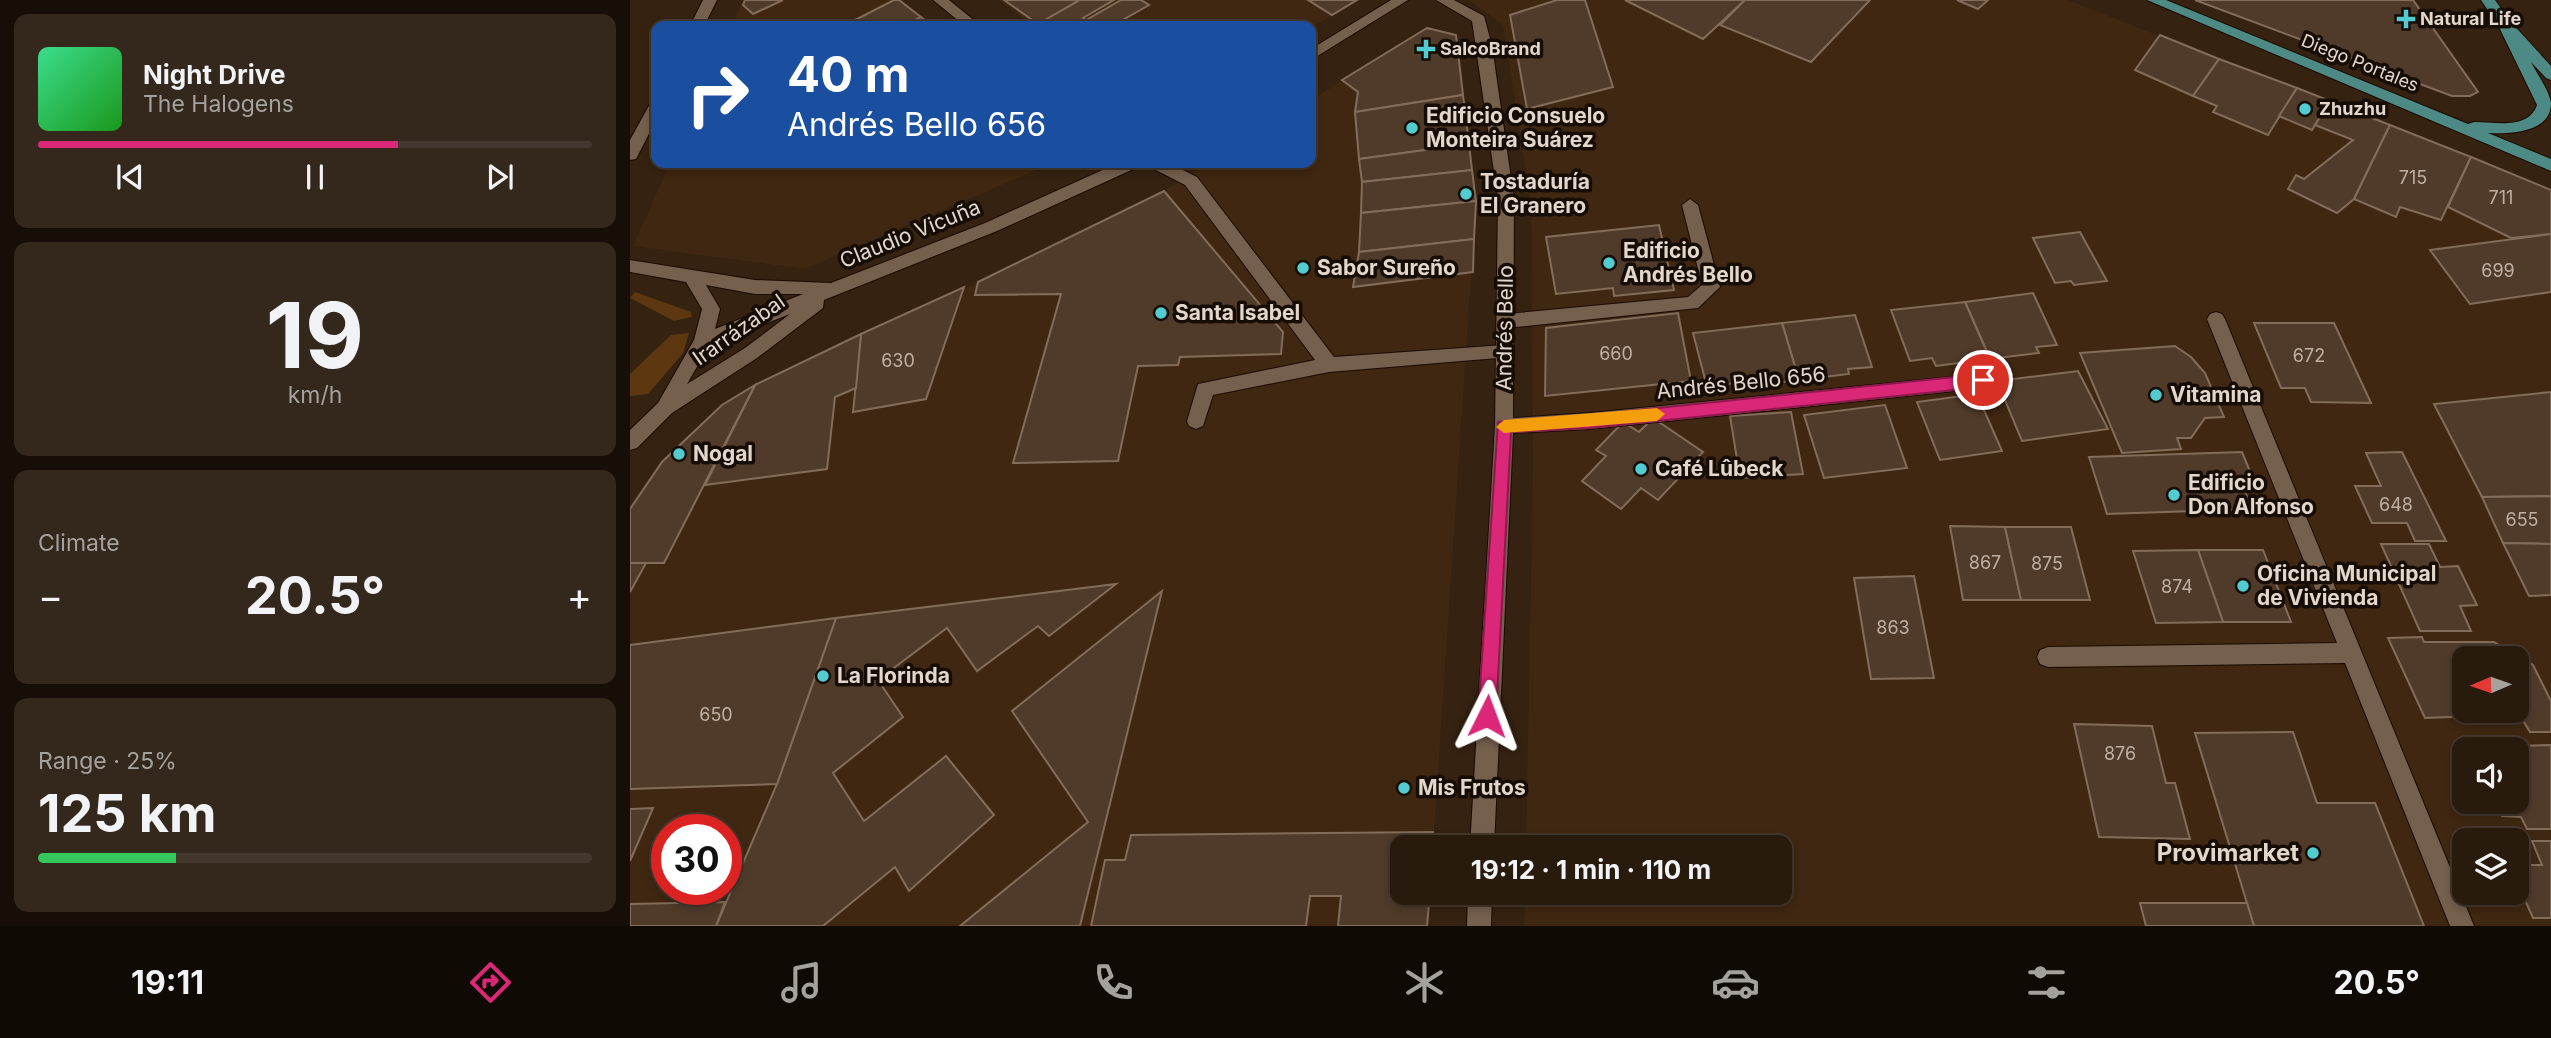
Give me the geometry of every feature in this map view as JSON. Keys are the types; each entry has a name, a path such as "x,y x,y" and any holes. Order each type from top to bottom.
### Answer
{"main road":[{"name":"Diego Portales","path":"2154,0 2551,165"},
{"path":"2488,0 2505,24 2551,75"},
{"path":"2464,127 2522,127 2533,124 2544,113 2545,105 2505,24"}],"street":[{"path":"700,21 710,0"},
{"path":"940,0 967,21"},
{"path":"1316,52 1401,0"},
{"name":"Andrés Bello","path":"1443,0 1479,19 1506,199 1504,426 1483,835"},
{"path":"630,155 651,115"},
{"name":"Claudio Vicuña","path":"703,341 991,227 1121,168"},
{"path":"1166,168 1191,181 1329,365"},
{"path":"1506,321 1692,303 1711,287 1690,205"},
{"path":"630,266 755,287 837,288"},
{"name":"Irarrázabal","path":"665,408 703,341 711,309 691,276"},
{"name":"Irarrázabal","path":"630,442 665,408 751,353 837,288"},
{"path":"2216,319 2462,926"},
{"path":"1195,421 1205,389 1329,365 1504,352"},
{"name":"Andrés Bello 656","path":"1504,426 1590,421 1983,380"},
{"path":"2048,657 2350,653"},
{"path":"1479,926 1480,905"}],"shaded area":[{"path":"743,0 899,0 926,21 734,21"},
{"path":"999,0 1357,0 1316,25 1316,21 1027,21"},
{"path":"1469,0 2068,0 2551,190 2551,926 1524,926 1525,905 1792,905 1792,835 1526,835 1533,464 1531,206 1503,25"},
{"path":"1427,28 1456,35 1476,201 1434,835 1390,835 1390,905 1429,905 1427,926 630,926 630,509 722,405 755,385 861,334 979,282 1164,191 1202,168 1316,168 1316,97"},
{"path":"668,168 1041,168 805,269 633,246"},
{"path":"635,292 691,312 692,317 674,321 630,298"},
{"path":"689,333 683,353 648,394 630,396 630,374 671,335"}],"building":[{"path":"745,0 783,0 753,14 743,5"},
{"path":"894,0 899,0 921,17 913,21 853,21"},
{"path":"1004,0 1080,0 1043,21 1034,21"},
{"path":"1080,0 1114,0 1083,18 1086,20 1121,0 1141,0 1149,5 1121,21 1043,21"},
{"path":"1308,0 1357,0 1332,15"},
{"path":"1557,0 1585,0 1613,87 1527,109 1510,15"},
{"path":"1625,0 1745,0 1703,39"},
{"path":"1745,0 1870,0 1811,62 1720,25"},
{"path":"1957,0 1988,0 1978,9"},
{"path":"2195,0 2413,0 2478,92 2470,96 2452,96"},
{"path":"1427,28 1456,35 1463,95 1355,112 1358,92 1342,80"},
{"path":"2160,35 2219,59 2193,96 2135,70"},
{"path":"2219,59 2297,88 2268,135 2213,112 2217,106 2193,96"},
{"name":"Zhuzhu","path":"2297,88 2330,101 2312,130 2279,116"},
{"name":"Edificio Consuelo Monteira Suárez","path":"1463,95 1469,144 1359,159 1355,112"},
{"path":"2330,101 2390,125 2354,199 2337,213 2288,189 2296,175 2304,179 2353,140 2315,125"},
{"path":"2390,125 2471,157 2441,220 2400,207 2396,217 2354,199"},
{"path":"1469,144 1472,170 1362,182 1359,159"},
{"path":"2471,157 2551,190 2551,234 2511,238 2448,207"},
{"path":"1472,170 1476,201 1361,213 1362,182"},
{"name":"Santa Isabel","path":"1164,191 1283,332 1281,354 1180,357 1178,365 1138,366 1118,461 1013,463 1061,294 975,295 978,282"},
{"path":"1476,201 1474,239 1359,252 1361,213"},
{"name":"Edificio Andrés Bello","path":"1659,225 1674,290 1614,296 1613,288 1556,294 1546,237"},
{"path":"2080,232 2107,281 2074,285 2071,281 2055,283 2033,238"},
{"path":"2551,234 2551,292 2470,304 2430,250"},
{"path":"1474,239 1473,272 1353,287 1359,252"},
{"path":"964,287 926,399 853,412 861,334"},
{"path":"2033,293 2057,345 2036,347 2039,353 1990,359 1965,302"},
{"path":"1965,302 1990,359 1936,366 1932,358 1910,361 1891,310"},
{"path":"1678,313 1691,381 1545,396 1546,328"},
{"path":"1855,315 1872,367 1848,369 1849,374 1799,380 1782,323"},
{"path":"1782,323 1799,380 1735,388 1734,383 1707,387 1693,333"},
{"path":"2254,323 2334,323 2371,403 2311,402 2305,388 2281,388"},
{"path":"861,334 856,388 835,397 827,469 705,485 755,385"},
{"name":"Vitamina","path":"2175,346 2191,357 2205,373 2224,417 2205,418 2191,438 2177,438 2181,449 2122,453 2080,353"},
{"path":"2078,371 2108,429 2022,441 1997,381"},
{"path":"755,385 664,563 630,563 630,509 662,462 722,405"},
{"path":"2551,392 2551,496 2482,497 2434,404"},
{"path":"1977,394 2002,451 1940,460 1917,402"},
{"path":"1885,405 1907,468 1824,478 1804,415"},
{"path":"1791,412 1803,474 1740,478 1730,416"},
{"name":"Café Lûbeck","path":"1653,418 1703,452 1658,500 1641,488 1621,509 1582,481 1606,456 1596,450 1623,422 1639,432"},
{"name":"Edificio Don Alfonso","path":"2242,452 2254,481 2241,481 2252,509 2107,514 2089,457"},
{"path":"2402,452 2446,541 2415,541 2407,523 2372,523 2355,486 2381,486 2366,453"},
{"path":"2551,496 2551,544 2503,543 2482,497"},
{"path":"1950,526 2005,527 2021,600 1963,600"},
{"path":"2005,527 2071,527 2090,600 2021,600"},
{"path":"2503,543 2551,544 2551,595 2529,596"},
{"path":"2381,544 2429,544 2440,567 2458,566 2477,605 2460,606 2471,631 2420,631"},
{"name":"Oficina Municipal de Vivienda","path":"2198,550 2263,550 2291,622 2223,622"},
{"path":"2198,550 2223,622 2156,623 2133,551"},
{"path":"630,563 646,563 630,592"},
{"path":"1914,576 1934,678 1871,679 1854,578"},
{"path":"1116,584 1049,636 1038,626 977,671 947,628 878,680 903,717 833,773 864,821 946,756 994,815 909,891 895,867 823,926 716,926 725,905 742,905 742,865 777,784 836,618"},
{"path":"1162,591 1080,926 960,926 1088,822 1012,711"},
{"path":"836,618 777,784 630,789 630,645"},
{"path":"2422,637 2424,642 2494,642 2501,646 2452,646 2452,717 2425,718 2388,638"},
{"path":"2529,663 2533,665 2551,701 2551,732 2530,732 2524,723 2529,723"},
{"path":"2074,724 2152,726 2166,783 2175,783 2190,839 2099,837"},
{"name":"Provimarket","path":"2293,732 2317,803 2375,803 2424,926 2254,926 2195,733"},
{"path":"2551,745 2551,829 2529,829 2521,817 2501,814 2529,814 2529,746"},
{"path":"653,808 630,861 630,809"},
{"path":"1433,832 1433,835 1390,835 1390,905 1429,905 1427,926 1338,926 1341,896 1310,896 1306,926 1091,926 1105,860 1125,860 1131,835"},
{"path":"2532,841 2551,841 2551,918 2533,918 2527,905 2529,865 2542,865"},
{"path":"2140,903 2247,903 2254,926 2146,926"},
{"path":"630,904 724,905 716,926 630,926"}],"slow traffic":[{"path":"1504,427 1657,414"}],"place":[{"name":"Natural Life","path":"2406,19"},
{"name":"SalcoBrand","path":"1426,49"},
{"name":"Zhuzhu","path":"2305,109"},
{"name":"Edificio Consuelo Monteira Suárez","path":"1412,128"},
{"name":"Tostaduría El Granero","path":"1466,194"},
{"name":"Edificio Andrés Bello","path":"1609,263"},
{"name":"Sabor Sureño","path":"1303,268"},
{"name":"Santa Isabel","path":"1161,313"},
{"name":"Vitamina","path":"2156,395"},
{"name":"Nogal","path":"679,454"},
{"name":"Café Lûbeck","path":"1641,469"},
{"name":"Edificio Don Alfonso","path":"2174,495"},
{"name":"Oficina Municipal de Vivienda","path":"2243,586"},
{"name":"La Florinda","path":"823,676"},
{"name":"Mis Frutos","path":"1404,788"},
{"name":"Provimarket","path":"2313,853"}],"route":[{"path":"1487,716 1504,426 1590,421 1983,380"}]}
